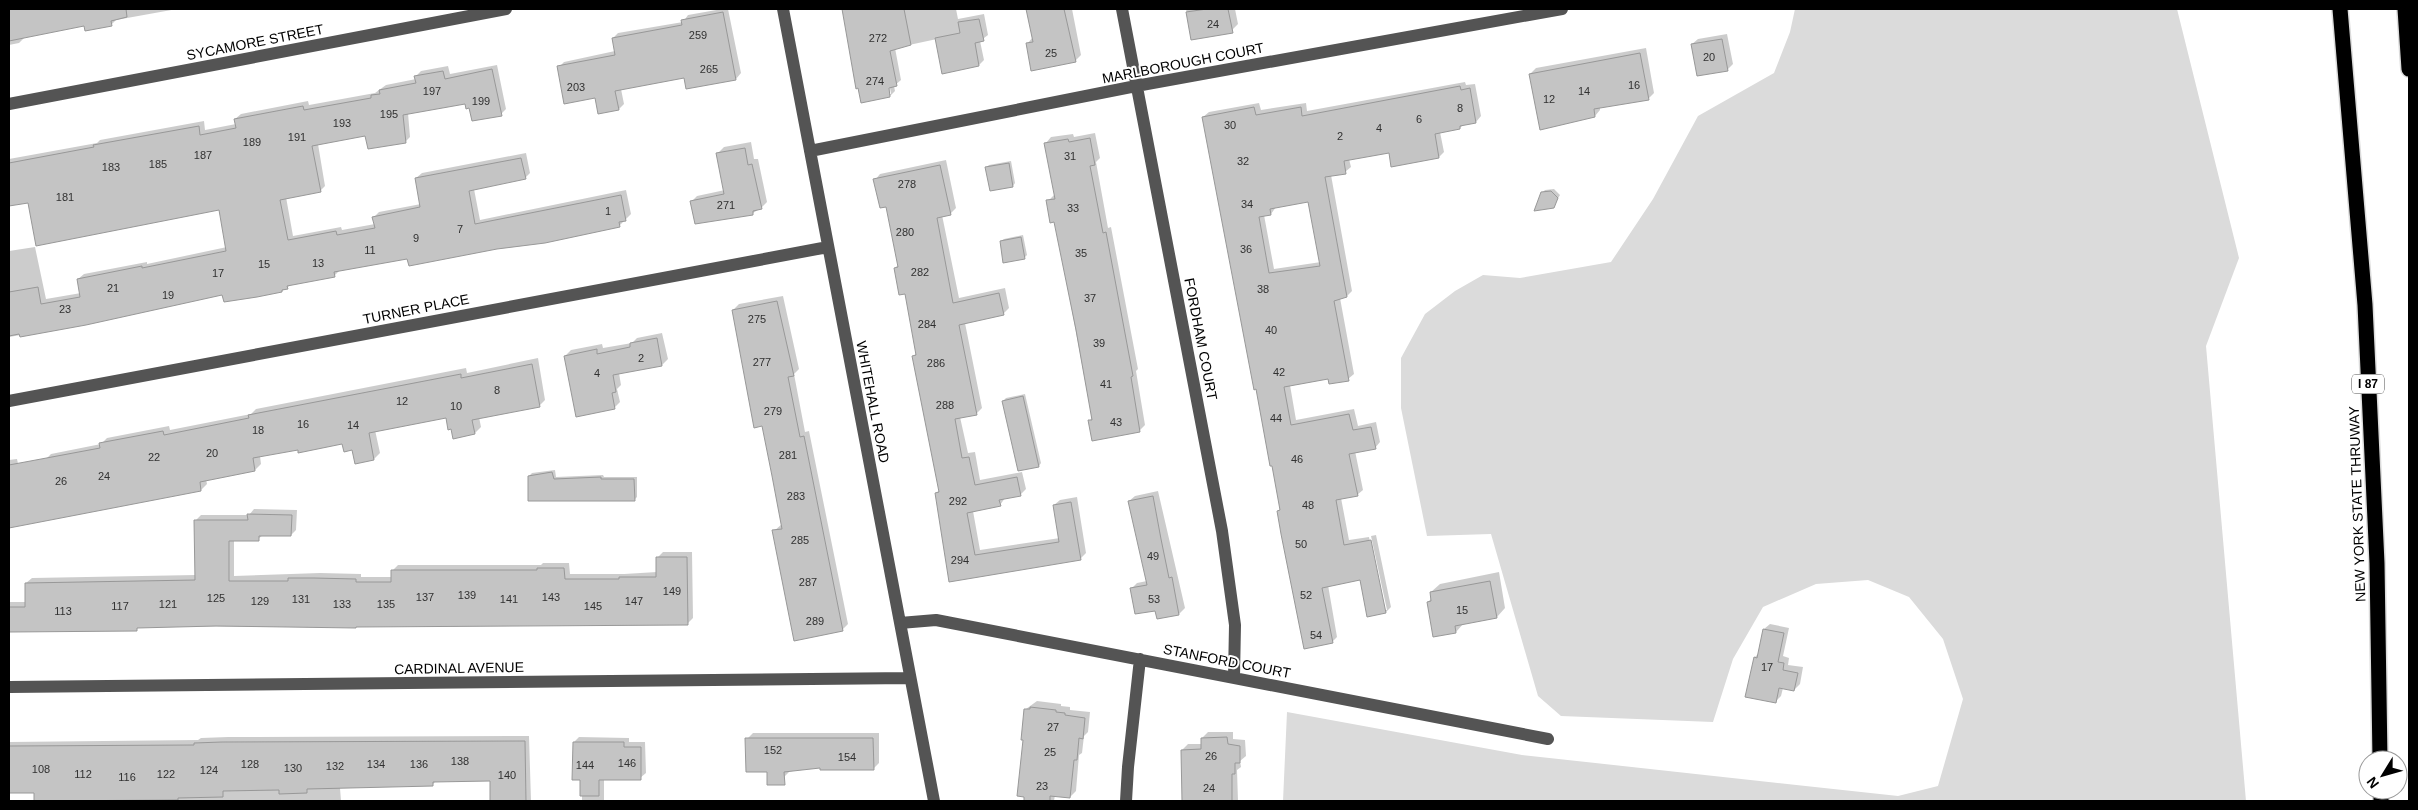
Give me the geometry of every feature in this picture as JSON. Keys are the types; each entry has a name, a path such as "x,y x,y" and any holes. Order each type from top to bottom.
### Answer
{"highway":[{"name":"NEW YORK STATE THRUWAY","path":"2340,9 2365,305 2377,563 2380,750"},
{"path":"2405,9 2409,69"}],"street":[{"name":"SYCAMORE STREET","path":"9,104 506,9"},
{"name":"WHITEHALL ROAD","path":"782,9 934,801"},
{"name":"FORDHAM COURT","path":"1122,9 1222,532 1235,625 1234,677"},
{"name":"MARLBOROUGH COURT","path":"810,151 1136,86 1562,9"},
{"name":"TURNER PLACE","path":"9,402 828,247"},
{"name":"STANFORD COURT","path":"900,623 936,620 1548,738"},
{"path":"1126,801 1140,659"},
{"name":"CARDINAL AVENUE","path":"9,687 910,678"}],"shaded area":[{"path":"1795,9 2177,9 2239,258 2206,346 2246,801 1283,801 1287,712 1522,755 1898,796 1938,786 1963,699 1943,639 1909,597 1868,580 1816,584 1763,607 1733,659 1713,722 1561,716 1538,696 1491,534 1427,536 1401,408 1401,358 1425,314 1455,291 1483,275 1520,278 1611,262 1653,199 1698,116 1774,73 1790,32"}],"building":[{"path":"9,9 126,9 127,17 111,21 112,26 85,31 84,26 9,41"},
{"path":"842,9 904,9 911,45 890,51 897,86 889,88 890,97 861,103 858,88 856,89"},
{"path":"1026,9 1064,9 1076,62 1031,71 1026,43 1033,42"},
{"path":"1228,9 1233,33 1191,40 1186,12"},
{"path":"723,12 736,80 686,89 684,78 615,91 619,110 598,114 595,98 564,104 557,66 615,55 612,38 682,25 681,20"},
{"path":"979,19 984,41 975,43 979,66 942,74 935,38 960,33 958,22"},
{"path":"1722,39 1728,71 1697,76 1691,44"},
{"path":"1640,53 1649,100 1594,109 1595,117 1540,130 1529,74"},
{"path":"492,69 502,116 472,121 469,108 466,109 465,104 403,115 406,143 368,149 365,136 312,146 321,192 280,200 288,240 336,231 337,235 375,228 372,217 420,207 415,178 521,158 526,179 469,191 475,224 621,195 626,221 619,222 620,227 545,243 497,249 409,266 407,259 334,272 335,277 287,286 288,289 282,290 282,292 257,297 224,302 222,295 86,325 20,337 19,334 9,336 9,292 38,287 41,304 80,297 77,279 226,251 219,210 36,246 28,203 9,206 9,163 94,147 93,145 199,126 200,135 236,128 234,119 303,106 304,110 371,98 371,95 380,94 379,90 416,83 414,76 443,71 445,79"},
{"path":"1460,86 1461,90 1470,88 1476,123 1460,126 1460,129 1435,134 1439,158 1391,167 1389,153 1344,161 1346,174 1325,177 1347,297 1334,301 1349,381 1329,384 1328,379 1284,387 1291,425 1349,414 1353,430 1371,427 1376,449 1349,454 1358,496 1336,500 1344,545 1371,540 1386,613 1367,617 1360,580 1322,588 1333,643 1304,649 1281,534 1277,511 1280,510 1272,466 1270,466 1256,389 1254,390 1202,117 1254,107 1256,115 1301,107 1302,116","holes":["1308,202 1320,266 1269,273 1259,217 1271,215 1270,209"]},
{"path":"1090,138 1095,165 1090,166 1103,233 1106,232 1133,376 1131,377 1140,432 1092,441 1088,420 1092,420 1076,330 1054,222 1050,223 1046,200 1055,199 1044,143 1068,139 1069,142"},
{"path":"745,148 748,165 752,164 762,209 753,211 753,215 695,224 690,201 724,194 716,153"},
{"path":"1009,163 1013,187 990,191 985,167"},
{"path":"940,165 951,215 937,218 953,303 999,293 1004,315 959,325 977,415 955,419 962,458 969,457 975,485 1017,477 1021,496 999,500 1001,506 967,513 975,555 1059,542 1053,505 1071,502 1081,560 949,582 935,493 939,492 912,356 916,355 905,294 899,295 894,268 898,267 886,207 880,208 873,179"},
{"path":"1551,191 1558,198 1554,208 1534,211 1541,192"},
{"path":"1021,237 1025,259 1003,263 1000,241"},
{"path":"777,301 794,376 788,377 800,437 804,436 843,631 794,641 772,530 782,529 762,426 754,428 732,310"},
{"path":"657,338 662,366 613,375 616,392 612,393 615,409 576,417 564,356 597,349 597,354 630,347 630,343"},
{"path":"532,364 540,407 472,420 475,434 453,439 451,429 448,430 446,418 369,433 374,460 355,464 352,450 344,452 342,444 298,453 298,450 253,458 255,471 200,482 201,491 9,528 9,465 100,448 99,443 163,431 164,435 249,418 248,415 461,374 461,378"},
{"path":"1023,396 1039,467 1018,471 1002,401"},
{"path":"552,472 554,479 601,477 601,479 634,479 635,501 528,501 528,476"},
{"path":"1153,496 1169,578 1172,577 1179,615 1157,619 1155,611 1135,614 1130,588 1147,585 1128,501"},
{"path":"247,514 292,515 291,536 259,536 259,541 229,541 229,581 288,581 288,578 314,578 356,579 356,582 391,582 391,570 537,570 537,568 564,568 565,579 619,579 619,577 656,577 656,557 687,557 688,625 356,628 216,626 137,628 137,631 9,632 9,607 25,607 25,583 195,580 194,520 248,520"},
{"path":"1490,581 1497,618 1455,626 1456,633 1433,637 1427,602 1431,601 1430,592"},
{"path":"1763,629 1784,633 1778,662 1784,663 1783,670 1798,673 1794,691 1779,688 1776,703 1745,697 1754,657 1757,658"},
{"path":"1030,707 1056,710 1056,712 1065,713 1065,715 1085,718 1083,739 1079,738 1077,760 1074,760 1070,798 1050,796 1050,801 1024,801 1024,797 1017,796 1024,709 1030,709"},
{"path":"1227,737 1228,744 1240,746 1240,763 1235,763 1235,774 1232,774 1232,801 1182,801 1181,750 1201,749 1201,738"},
{"path":"745,738 873,738 874,770 820,770 820,768 784,772 785,785 767,785 767,772 746,772"},
{"path":"525,741 526,801 490,801 490,781 433,782 433,786 307,789 307,793 279,794 279,790 223,791 223,797 178,798 178,800 34,801 34,793 9,793 9,746 194,745 194,743 222,742"},
{"path":"573,742 624,742 624,747 641,747 641,780 599,780 599,796 580,796 580,780 572,780"}]}
